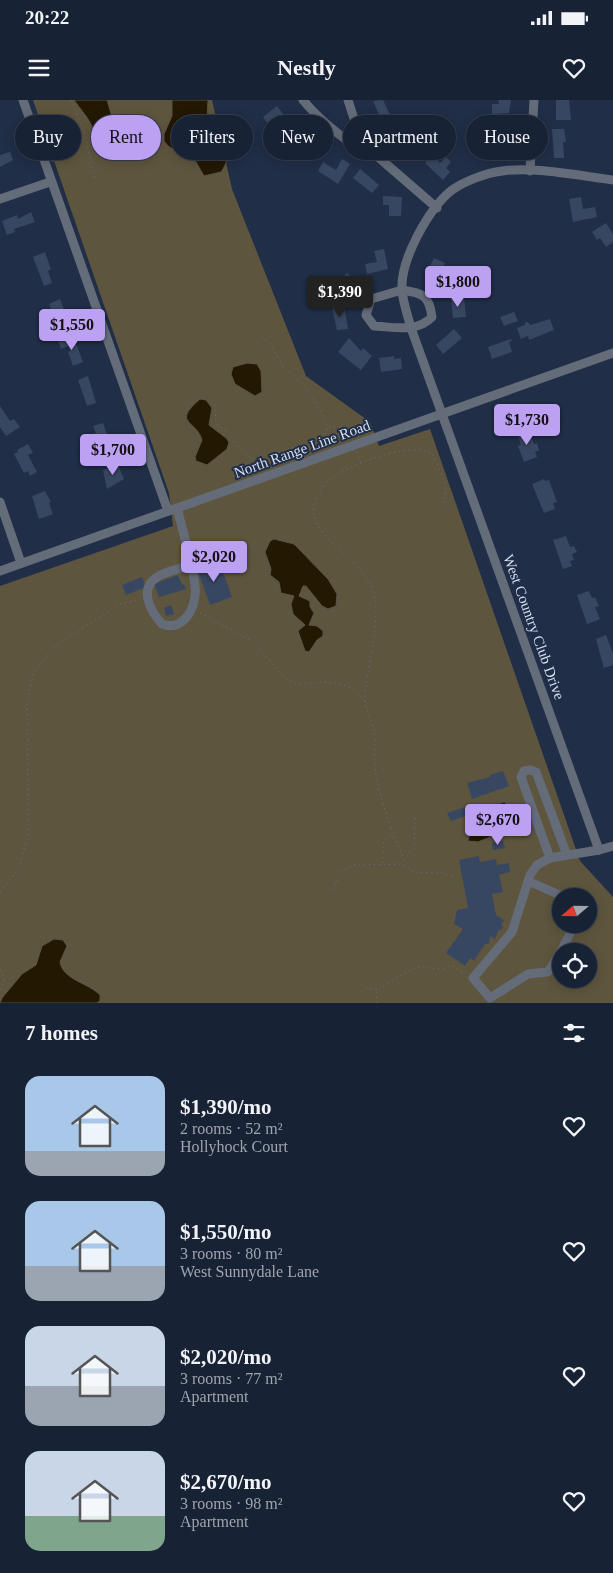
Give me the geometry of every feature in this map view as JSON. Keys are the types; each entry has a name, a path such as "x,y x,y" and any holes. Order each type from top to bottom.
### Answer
{"street":[{"path":"23,100 50,182 168,511"},
{"path":"303,100 343,137"},
{"path":"348,100 353,115"},
{"path":"530,171 534,100"},
{"path":"382,160 438,208"},
{"path":"402,290 410,248 451,191 468,181 502,171 530,171 613,180"},
{"path":"0,199 50,182"},
{"path":"402,290 421,293 430,302 432,317 424,325 411,328 374,326 366,315 371,299 402,290"},
{"name":"West Country Club Drive","path":"402,290 411,328 600,850"},
{"name":"North Range Line Road","path":"0,571 613,353"},
{"path":"0,502 21,563"},
{"path":"177,508 190,565 196,595 192,609 180,624 168,626 156,617 147,598 148,589 156,577 190,565"},
{"path":"550,858 521,777 524,771 536,772 567,855"},
{"path":"552,966 548,972 528,974 490,998 472,978 512,932 528,881 537,865 550,858 613,846"},
{"path":"528,881 552,892"}],"path":[{"path":"71,100 84,131 95,180"},
{"path":"212,401 215,404 216,423 229,434 244,453 252,458 259,458 317,440 325,434 328,427 313,397 304,385 285,369 269,342 258,334"},
{"path":"328,427 343,428 351,432 353,438"},
{"path":"404,860 383,806 374,755 375,736 366,701 376,600 372,585 360,569 326,537 313,513 315,499 332,478 361,463 408,450 431,453 436,460 447,490 441,512"},
{"path":"357,451 361,463"},
{"path":"0,892 18,870 28,836 27,699 34,672 55,646 119,604 147,598"},
{"path":"192,609 252,640 288,680 297,684 325,682 341,684 366,701"},
{"path":"403,864 414,847 415,818"},
{"path":"383,864 384,840 393,834"},
{"path":"333,890 341,871 348,866 403,864 414,872 442,873 452,876"},
{"path":"362,985 367,989 379,989 399,978 406,971 416,967 441,970 451,965 472,978"},
{"path":"0,970 4,978 0,992"},
{"path":"377,1003 379,989"}],"shaded area":[{"path":"33,100 212,100 215,115 171,115 171,160 225,160 232,189 306,376 370,422 379,446 430,429 580,861 613,897 613,1003 0,1003 0,586 173,526 169,493 54,160 81,160 81,115 38,115"},
{"path":"74,100 107,100 111,115 91,115 91,125"},
{"path":"172,100 208,100 207,115 172,115"},
{"path":"171,118 171,148 164,141 164,134"},
{"path":"192,160 226,160 221,172 204,176 196,162"},
{"path":"247,363 257,364 261,371 262,392 255,396 235,384 231,374 233,367"},
{"path":"200,399 206,400 212,408 209,425 229,442 227,449 207,465 196,461 195,457 202,440 187,418 187,413"},
{"path":"274,539 294,544 328,579 337,594 336,606 328,609 322,606 306,586 303,586 299,596 310,601 310,607 314,613 309,625 317,626 323,631 323,636 317,640 309,652 305,651 298,631 305,625 293,614 291,604 294,596 281,593 279,582 270,575 271,569 265,552 270,541"},
{"path":"505,802 514,828 508,830 503,818 483,826 477,810"},
{"path":"471,828 482,831 488,829 490,837 478,842 468,841"},
{"path":"54,939 63,940 67,946 60,962 62,968 71,977 90,987 100,995 100,1001 97,1003 0,1003 22,974 36,965 42,946"}],"building":[{"path":"383,100 390,115 379,115 373,101"},
{"path":"498,100 511,100 509,113 492,114 492,104 499,104"},
{"path":"556,100 569,100 571,120 556,120"},
{"path":"277,106 284,115 266,115"},
{"path":"552,129 564,129 566,142 563,142 564,158 554,158"},
{"path":"10,152 13,160 0,167 0,155"},
{"path":"342,159 350,164 338,184 318,171 323,162 336,170"},
{"path":"428,160 437,160 440,163 443,160 449,160 451,162 446,168 450,172 443,180 425,163"},
{"path":"360,169 379,185 372,193 353,178"},
{"path":"383,196 402,197 401,216 389,216 389,205 383,205"},
{"path":"581,197 583,209 595,207 597,217 573,222 569,199"},
{"path":"31,212 35,222 14,229 15,232 7,235 2,221 17,215 18,219"},
{"path":"606,223 613,234 613,242 606,247 600,238 597,240 592,232"},
{"path":"384,249 388,269 367,274 365,264 377,262 374,251"},
{"path":"45,252 51,269 48,271 52,283 44,286 33,257"},
{"path":"434,258 445,263 438,275 448,280 444,288 430,281 431,278 425,275"},
{"path":"347,273 355,280 349,286 354,291 347,298 334,286"},
{"path":"464,297 466,317 453,318 451,298"},
{"path":"60,299 69,323 54,329 49,315 53,314 49,304"},
{"path":"344,306 348,329 337,330 332,308"},
{"path":"514,312 518,321 504,326 500,317"},
{"path":"550,319 554,330 529,340 528,336 521,339 517,328 528,322 530,325"},
{"path":"454,329 462,338 443,354 436,345"},
{"path":"66,337 69,343 75,341 83,362 73,366 68,346 61,349 58,340"},
{"path":"349,338 361,351 363,348 372,356 361,370 338,352"},
{"path":"511,339 512,341 509,342 512,352 492,359 488,347"},
{"path":"394,356 394,359 401,358 402,369 381,372 379,358"},
{"path":"88,376 96,403 87,406 78,380"},
{"path":"0,406 10,421 14,419 20,427 6,436 0,427"},
{"path":"103,423 112,448 95,453 93,447 97,446 93,434 96,433 93,426"},
{"path":"528,428 534,444 537,443 539,450 535,452 537,457 524,462 518,446 521,445 517,433"},
{"path":"28,444 33,453 28,455 37,472 30,476 28,471 24,473 14,454 18,452 17,450"},
{"path":"118,465 124,479 107,489 103,470"},
{"path":"544,479 545,481 549,480 557,502 553,503 555,509 544,513 532,484"},
{"path":"45,491 51,502 49,503 53,514 39,519 32,496"},
{"path":"566,536 570,547 574,546 577,552 572,554 574,560 570,561 572,566 563,569 553,540"},
{"path":"219,561 232,597 210,605 197,569"},
{"path":"178,575 186,589 159,597 154,584"},
{"path":"142,577 146,587 126,595 122,585"},
{"path":"589,591 592,598 595,597 599,606 595,607 600,619 587,624 577,595"},
{"path":"171,605 174,614 166,616 164,608"},
{"path":"606,635 613,654 613,665 604,668 596,639"},
{"path":"503,771 509,786 472,799 467,783 490,777 490,775"},
{"path":"465,807 468,815 451,821 447,813"},
{"path":"503,841 505,848 493,850 492,843"},
{"path":"479,856 480,862 496,859 497,865 509,863 510,872 499,875 503,892 492,894 496,915 504,920 501,925 503,927 501,930 499,929 495,939 490,936 489,944 485,944 474,961 470,958 465,966 446,953 463,929 454,924 457,910 468,908 459,860"}]}
